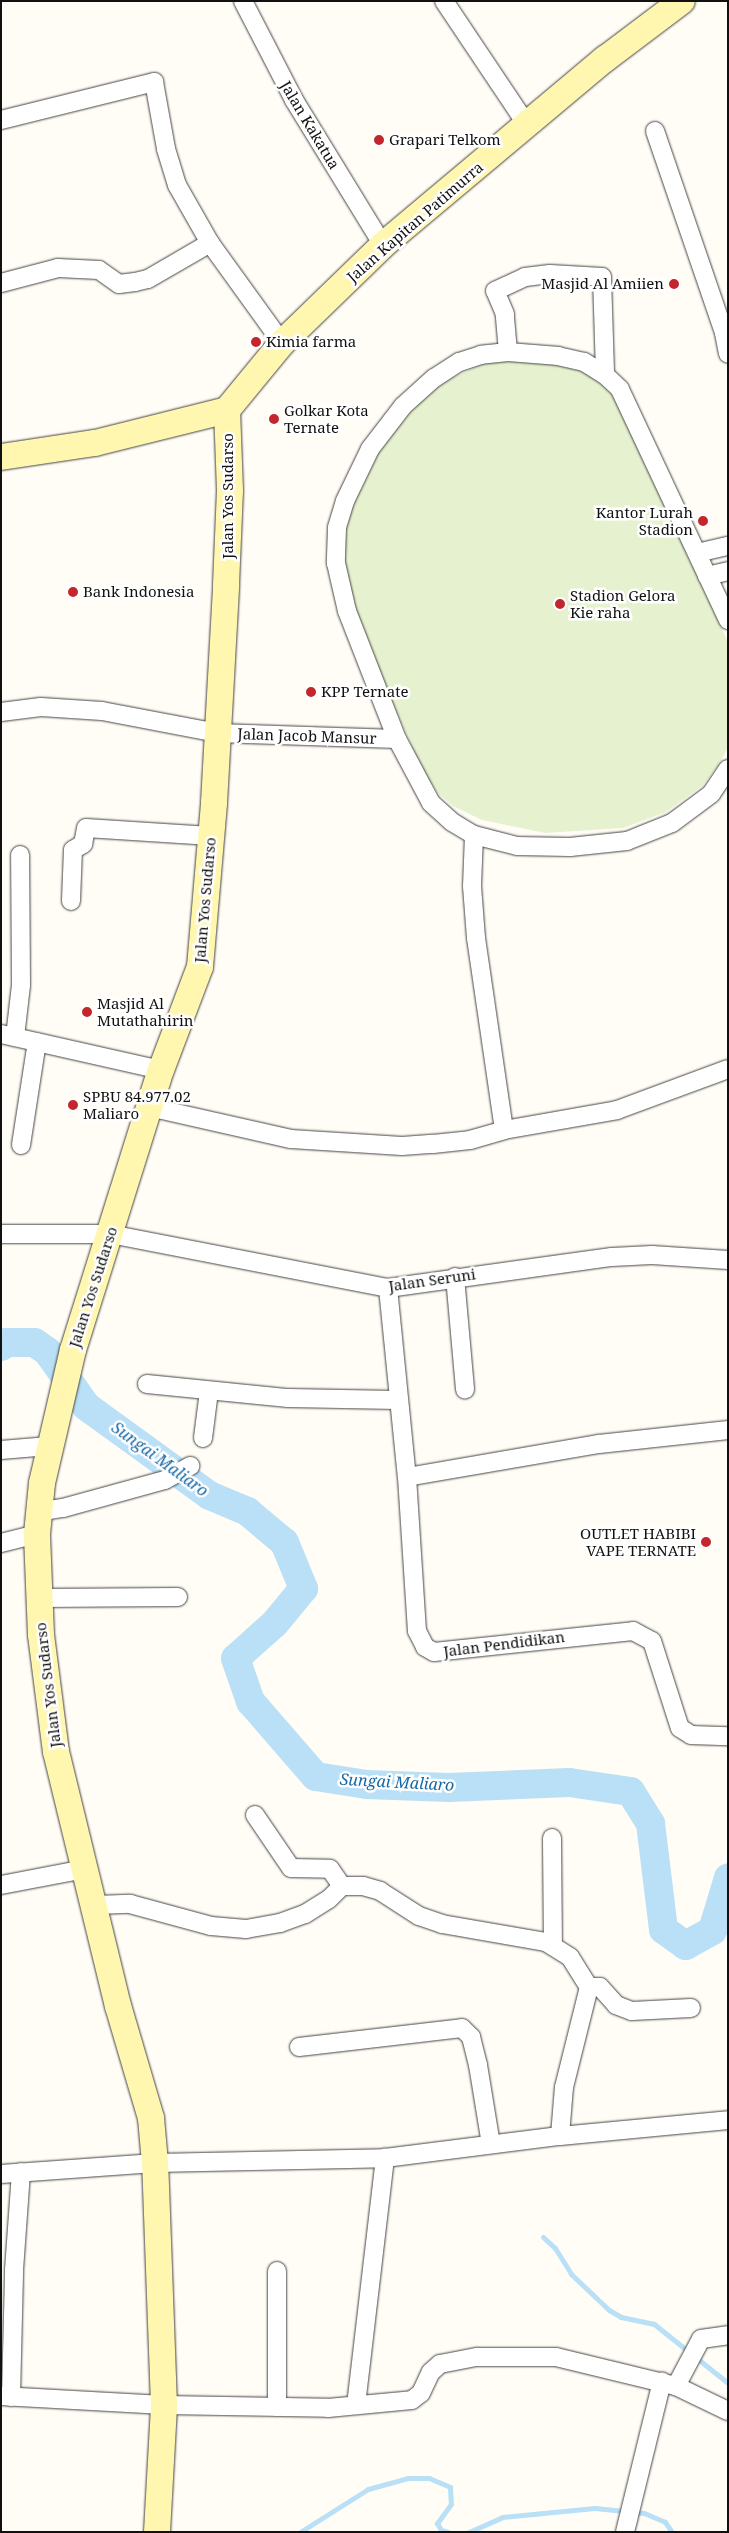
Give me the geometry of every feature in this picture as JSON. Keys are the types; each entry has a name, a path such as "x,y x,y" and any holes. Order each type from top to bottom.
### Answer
{"street":[{"name":"Jalan Kakatua","path":"243,1 294,100 383,246"},
{"path":"444,1 527,125"},
{"name":"Jalan Kapitan Patimurra","path":"227,410 282,343 383,246 605,59 682,1"},
{"path":"1,120 154,82 170,165 210,244 282,343"},
{"path":"655,131 724,333 728,354"},
{"path":"1,282 58,268 99,270 119,284 135,282 148,279 210,244"},
{"path":"508,352 505,314 495,291 525,278 550,274 602,277 605,375"},
{"name":"Jalan Jacob Mansur","path":"728,620 633,412 620,390 605,375 584,362 559,356 508,352 481,355 459,362 417,391 370,449 345,501 337,528 336,563 347,611 396,740 431,803 452,822 474,836 517,846 570,848 627,841 672,823 711,794 728,769"},
{"path":"1,456 95,443 227,410"},
{"name":"Jalan Yos Sudarso","path":"157,2532 164,2405 155,2163 151,2118 118,2006 95,1905 56,1752 46,1686 37,1523 49,1446 73,1350 161,1070 200,967 212,836 230,491 227,410"},
{"path":"697,553 728,546"},
{"path":"707,576 728,571"},
{"name":"Jalan Jacob Mansur","path":"1,712 41,707 102,711 217,734 396,740"},
{"path":"75,905 86,828 212,836"},
{"path":"474,836 472,886 476,938 504,1130"},
{"path":"20,855 21,985 8,1036 161,1070"},
{"path":"21,1145 38,1042"},
{"path":"149,1107 249,1131 327,1142 433,1144 470,1140 504,1130 617,1110 728,1069"},
{"name":"Jalan Seruni","path":"1,1234 110,1234 388,1288 455,1276 612,1257 652,1255 728,1260"},
{"path":"455,1276 465,1390"},
{"name":"Jalan Pendidikan","path":"388,1288 397,1400 407,1477 417,1631 425,1647 434,1652 634,1631 652,1641 680,1728 691,1735 728,1736"},
{"path":"148,1384 288,1398 397,1400"},
{"path":"203,1438 209,1391"},
{"path":"407,1477 599,1444 728,1430"},
{"path":"1,1450 49,1446"},
{"path":"1,1543 63,1508 165,1480 190,1466"},
{"path":"40,1598 178,1597"},
{"path":"255,1815 291,1868 330,1869 342,1886"},
{"path":"552,1838 553,1945"},
{"path":"1,1886 85,1869"},
{"path":"95,1905 130,1904 211,1926 246,1929 280,1924 305,1914 329,1899 342,1886 363,1886 380,1891 419,1916 442,1924 476,1932 539,1938 553,1945 570,1958 589,1987 564,2087 560,2136"},
{"path":"589,1987 600,1987 616,2005 632,2011 691,2008"},
{"path":"299,2047 462,2028 471,2037 478,2064 491,2144"},
{"path":"1,2174 155,2163 384,2158 560,2136 728,2120"},
{"path":"356,2405 384,2158"},
{"path":"21,2172 8,2270 6,2396 164,2405 277,2408 356,2405 412,2400 421,2393 432,2372 440,2364 477,2357 556,2357 669,2384 728,2411"},
{"path":"277,2408 278,2271"},
{"path":"626,2527 633,2498 669,2384 687,2362 699,2340 706,2336 728,2335"}],"green space":[{"path":"511,359 579,366 613,390 728,642 728,747 719,764 703,785 666,812 623,828 545,833 482,820 453,806 438,793 422,769 346,597 342,535 348,502 374,456 404,416 439,384 489,361"}],"waterway":[{"name":"Sungai Maliaro","path":"1,1346 6,1342 34,1342 47,1351 86,1406 209,1495 247,1511 284,1542 303,1588 274,1623 235,1658 250,1701 315,1776 366,1784 448,1787 569,1782 630,1791 650,1823 663,1929 685,1945 712,1930 728,1877"},
{"path":"543,2237 555,2248 571,2274 609,2310 621,2317 654,2324 728,2383"},
{"path":"300,2532 368,2489 408,2478 429,2478 450,2487 451,2504 437,2523 441,2530 448,2532"},
{"path":"469,2532 502,2517 595,2508 644,2513 665,2522 672,2532"}],"place":[{"name":"Grapari Telkom","path":"379,140"},
{"name":"Masjid Al Amiien","path":"674,284"},
{"name":"Kimia farma","path":"256,342"},
{"name":"Golkar Kota Ternate","path":"274,419"},
{"name":"Kantor Lurah Stadion","path":"703,521"},
{"name":"Bank Indonesia","path":"73,592"},
{"name":"Stadion Gelora Kie raha","path":"560,604"},
{"name":"KPP Ternate","path":"311,692"},
{"name":"Masjid Al Mutathahirin","path":"87,1012"},
{"name":"SPBU 84.977.02 Maliaro","path":"73,1105"},
{"name":"OUTLET HABIBI VAPE TERNATE","path":"706,1542"}]}
